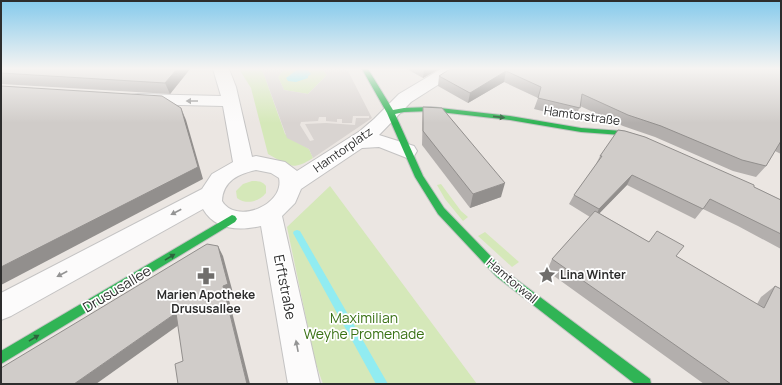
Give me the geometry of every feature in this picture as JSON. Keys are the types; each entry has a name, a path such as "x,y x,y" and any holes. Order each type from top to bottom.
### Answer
{"street":[{"path":"227,87 231,100 244,165"},
{"name":"Hamtorwall","path":"376,87 391,113 407,151 428,194 454,226 501,274 645,384"},
{"name":"Hamtorplatz","path":"292,184 358,142 391,113 404,98 422,87"},
{"path":"119,98 173,101 231,100"},
{"name":"Hamtorstraße","path":"391,113 404,110 431,109 510,118 581,130 622,133 654,145"},
{"path":"358,142 381,141 407,151"},
{"path":"267,164 276,166 287,174 292,184 287,200 270,213 258,218 245,220 232,219 222,216 215,210 212,202 211,194 215,185 222,176 244,165 267,164"},
{"path":"1,306 211,194"},
{"name":"Erftstraße","path":"270,213 304,384"},
{"name":"Drususallee","path":"1,358 232,219"}],"green space":[{"path":"250,87 268,87 285,134 309,149 313,158 295,166 286,164 268,154"},
{"path":"283,87 315,87 308,94 284,90"},
{"path":"252,181 263,183 266,186 266,193 260,199 252,202 237,198 236,191 243,184"},
{"path":"441,184 461,211 468,217 463,221 445,199 437,185"},
{"name":"Maximilian Weyhe Promenade","path":"330,186 477,384 323,384 315,361 287,227"},
{"path":"485,232 519,262 512,267 478,236"}],"shaded area":[{"path":"269,87 283,87 284,90 308,94 315,87 356,87 372,118 313,158 309,149 287,138","holes":["353,116 369,116 369,118 356,118 355,125 326,123 305,124 314,140 310,141 300,125 301,122 318,121 319,117 326,117 326,121 337,122 337,119 342,119 342,123 352,123"]}],"building":[{"path":"1,87 162,96 181,108 198,167 1,267"},
{"path":"459,87 480,87 470,93"},
{"path":"541,87 781,87 781,141 766,166 742,160 661,126 628,115 582,94 580,108 538,98"},
{"path":"423,107 442,108 505,183 473,194 423,131"},
{"path":"618,130 645,137 754,185 754,187 781,200 781,234 710,199 703,209 632,175 599,209 574,195 602,156 600,156"},
{"path":"595,211 649,242 657,231 684,246 676,256 764,308 775,286 781,289 781,384 731,384 552,259"},
{"path":"207,244 218,246 228,284 223,286 247,384 178,384 175,364 183,361 176,313 74,384 1,384 1,368"}],"waterway":[{"path":"297,233 382,384"}],"traffic: fast":[{"path":"376,87 391,113 419,177 441,211 501,274 645,384"},
{"path":"391,113 404,110 431,109 510,118 581,130 622,133 645,141"},
{"path":"1,358 232,219"}],"place":[{"name":"Lina Winter","path":"547,275"},
{"name":"Marien Apotheke Drususallee","path":"206,276"}]}
